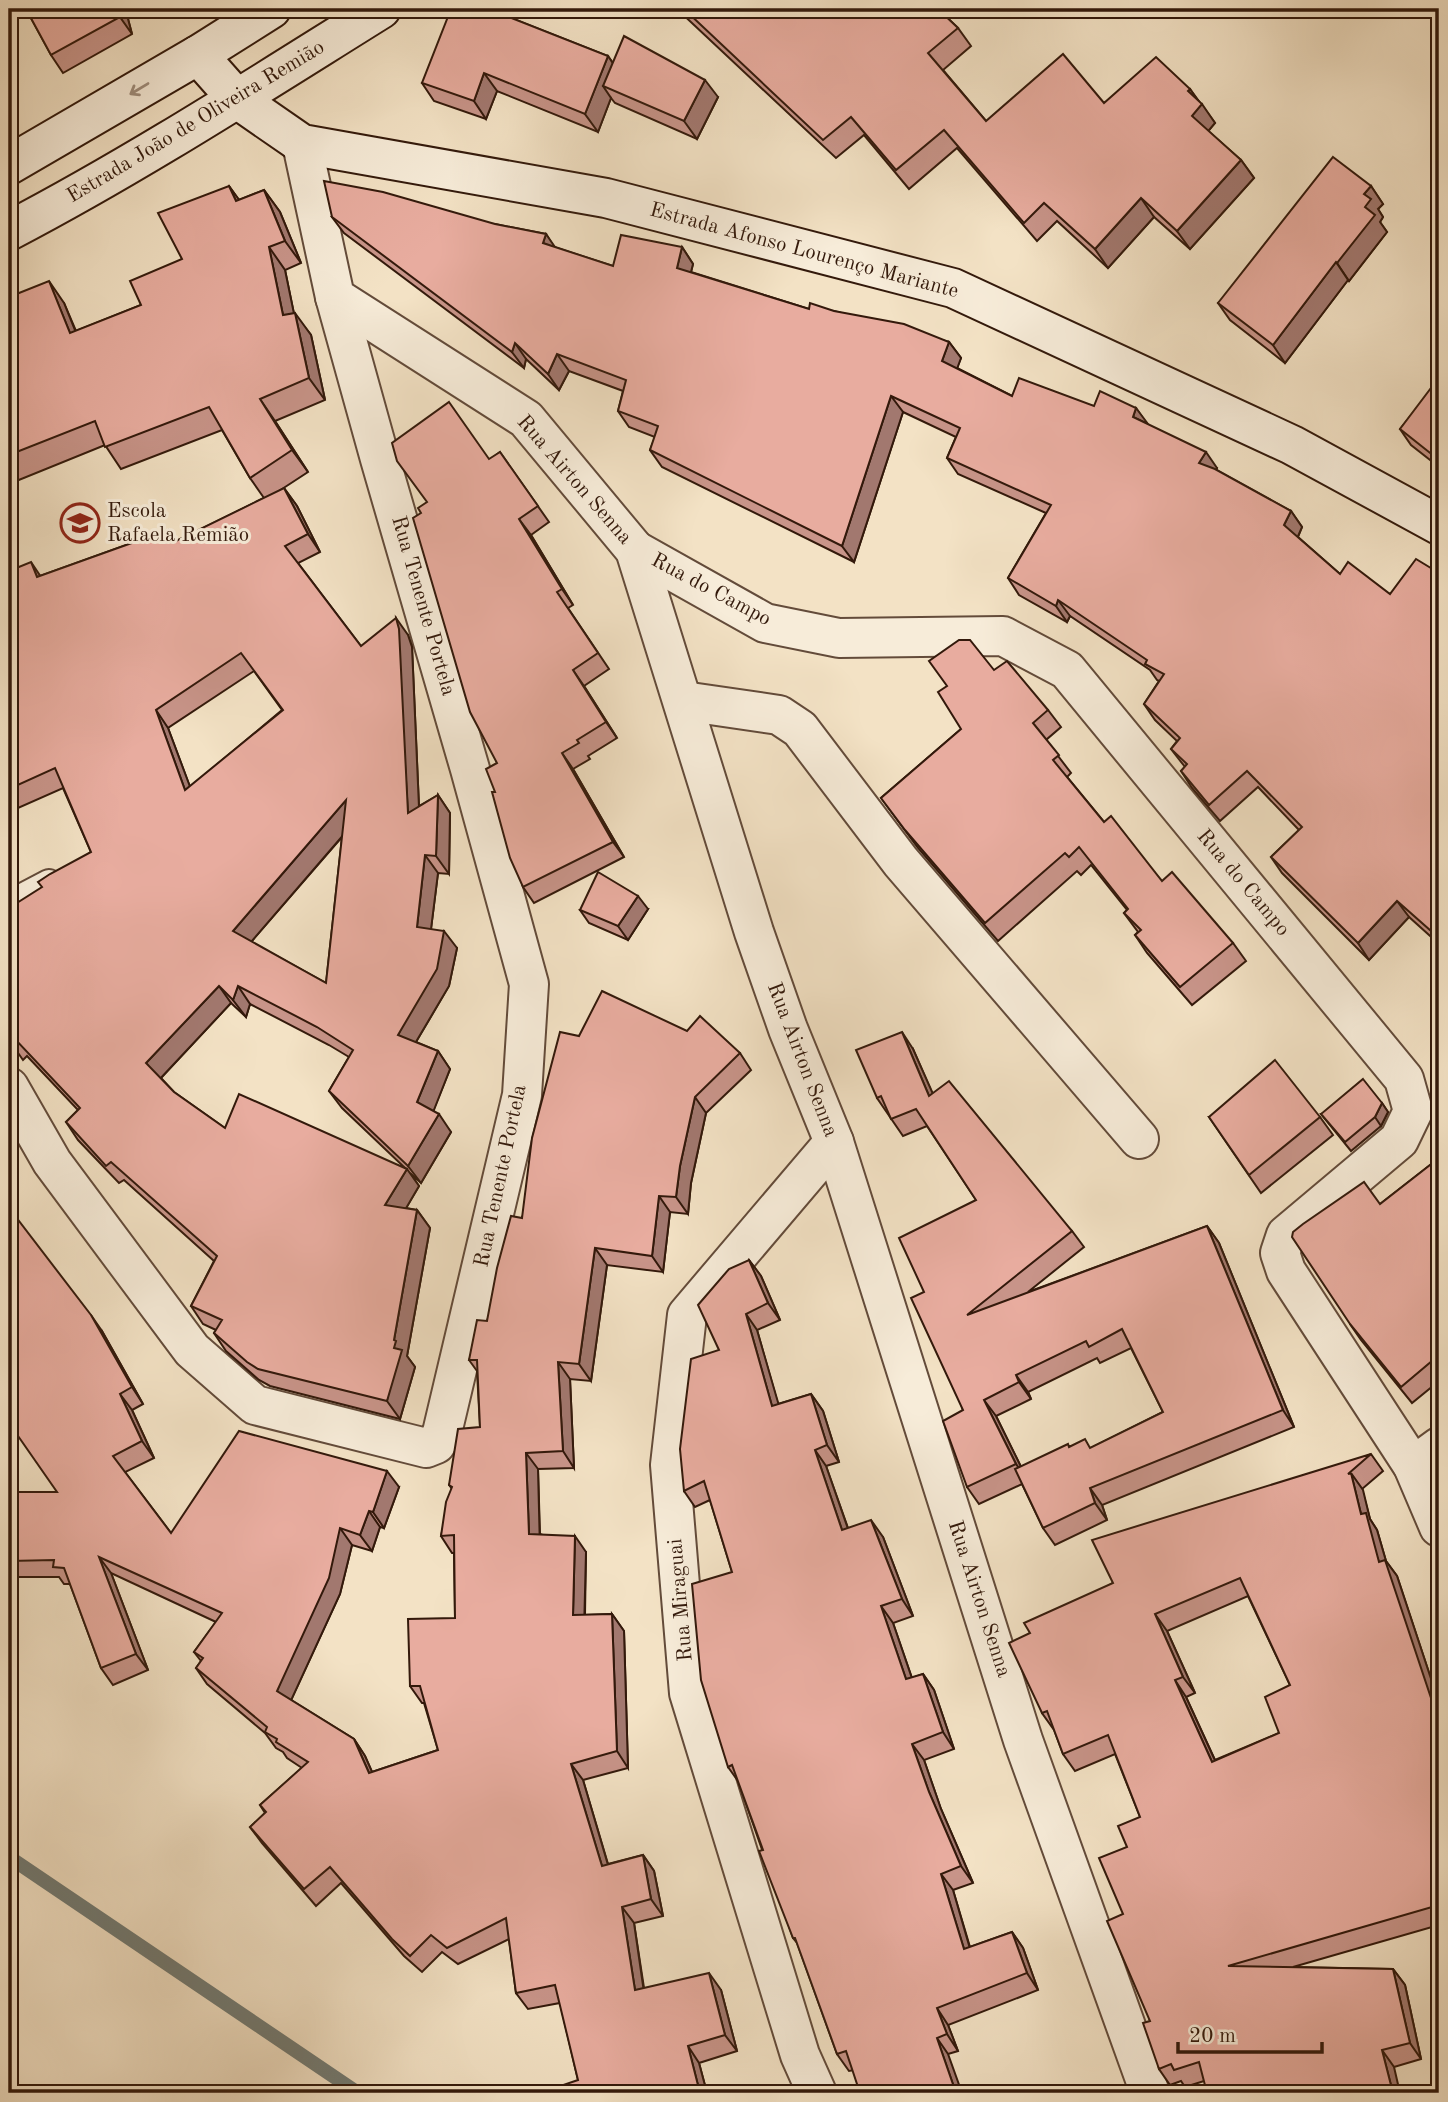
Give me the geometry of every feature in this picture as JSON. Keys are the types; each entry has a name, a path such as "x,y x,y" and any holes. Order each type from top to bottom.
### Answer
{"street":[{"path":"9,165 198,55 271,9"},
{"name":"Estrada João de Oliveira Remião","path":"9,231 71,198 382,9"},
{"name":"Estrada Afonso Lourenço Mariante","path":"198,55 237,99 302,144 606,198 953,288 1292,445 1439,524"},
{"path":"302,144 335,297"},
{"name":"Rua Airton Senna","path":"335,297 526,419 635,550 754,932 788,1029 834,1142 1023,1740 1150,2093"},
{"name":"Rua Tenente Portela","path":"9,1087 52,1162 192,1350 255,1405 426,1448 436,1444 442,1433 522,1095 529,984 335,297"},
{"name":"Rua do Campo","path":"635,550 765,623 839,638 1003,636 1067,670 1404,1079 1413,1111 1399,1140 1286,1235 1280,1253 1286,1271 1426,1456"},
{"path":"683,701 779,715 800,729 901,862 1139,1139"},
{"name":"Rua Miraguai","path":"817,2093 800,2055 689,1693 670,1465 687,1315 834,1142"},
{"path":"1426,1456 1439,1527"}],"lane":[{"path":"9,904 48,883"}],"building":[{"path":"26,9 118,9 120,17 51,55"},
{"path":"451,9 504,9 508,11 506,16 608,56 585,114 484,73 474,101 422,83"},
{"path":"684,9 938,9 958,28 928,53 986,121 1063,54 1104,103 1156,57 1202,104 1192,116 1241,160 1177,231 1141,198 1095,249 1044,203 1024,223 944,130 896,170 851,117 823,140"},
{"path":"624,36 705,80 684,121 603,86"},
{"path":"1333,157 1371,186 1364,194 1371,199 1365,207 1375,215 1273,345 1218,303"},
{"path":"324,181 383,192 495,224 546,234 543,243 613,266 621,235 682,247 677,268 809,309 810,303 834,311 904,324 949,342 942,361 1012,396 1019,378 1094,406 1100,391 1136,408 1133,417 1206,452 1199,463 1291,511 1284,525 1340,574 1348,562 1390,594 1416,559 1439,573 1439,938 1397,901 1358,943 1271,857 1302,827 1247,771 1209,805 1181,771 1187,764 1171,749 1180,738 1144,704 1164,674 1145,664 1147,660 1058,600 1056,606 1008,578 1051,505 947,458 960,428 891,396 842,546 650,450 658,426 618,411 626,380 557,354 548,374 515,343 512,352 332,217"},
{"path":"229,186 236,201 264,190 285,241 269,247 283,315 295,313 309,378 260,399 292,450 250,478 209,407 105,447 95,421 9,455 9,297 49,281 70,333 141,305 130,281 182,259 158,213"},
{"path":"1439,380 1439,460 1400,429"},
{"path":"449,402 489,459 500,452 538,506 519,519 562,589 557,592 598,653 573,670 606,722 562,753 613,842 523,887 510,858 492,792 495,792 486,769 497,763 470,712 413,518 421,513 418,508 427,502 397,461 392,443"},
{"path":"284,488 308,534 285,546 361,646 396,618 399,629 408,813 438,795 436,856 425,855 417,927 444,931 437,969 398,1035 438,1051 417,1102 439,1114 408,1166 329,1091 353,1050 317,1027 238,986 233,1000 219,986 146,1063 174,1092 225,1128 239,1094 407,1169 385,1205 417,1210 394,1340 394,1348 402,1350 387,1401 258,1369 214,1333 222,1320 191,1306 217,1256 111,1162 106,1166 66,1122 80,1108 15,1039 11,1042 9,1039 9,908 42,887 38,882 91,852 55,768 9,789 9,571 31,562 37,577 168,530 174,542","holes":["241,653 283,710 185,790 156,710","346,800 326,983 233,931"]},
{"path":"959,640 970,640 994,670 1007,661 1048,710 1033,723 1059,755 1053,760 1104,822 1111,816 1162,881 1172,872 1233,943 1180,987 1135,935 1141,930 1124,913 1128,909 1079,847 1069,857 1065,853 985,923 881,798 961,729 938,692 947,686 929,661"},
{"path":"598,872 638,896 618,926 580,910"},
{"path":"602,991 687,1031 700,1016 740,1053 695,1097 676,1197 659,1196 652,1256 595,1248 579,1364 558,1362 563,1451 526,1453 529,1534 575,1536 573,1615 612,1614 617,1751 571,1764 602,1866 643,1855 651,1899 622,1907 635,1990 709,1973 725,2035 688,2046 700,2093 566,2093 563,2085 578,2080 555,1985 516,1993 506,1918 447,1948 431,1935 410,1956 330,1867 304,1889 250,1827 266,1812 260,1805 308,1762 276,1742 277,1739 265,1732 267,1727 196,1668 203,1658 194,1652 222,1613 99,1557 136,1654 101,1668 64,1568 53,1567 54,1560 9,1561 9,1492 57,1492 9,1423 9,1208 91,1315 132,1387 120,1394 142,1441 113,1456 171,1533 239,1431 387,1471 373,1512 369,1511 360,1535 340,1528 329,1578 277,1691 354,1739 369,1773 438,1750 420,1686 410,1686 408,1619 455,1618 454,1535 441,1536 446,1502 452,1487 449,1485 458,1429 480,1427 477,1360 469,1360 477,1320 487,1321 511,1216 522,1218 532,1138 560,1032 579,1036"},
{"path":"1439,1014 1439,1028 1433,1024"},
{"path":"902,1032 929,1096 949,1081 1072,1231 967,1315 1207,1226 1283,1410 1090,1488 1095,1503 1043,1528 1015,1469 1068,1444 1069,1447 1085,1439 1090,1448 1163,1412 1122,1329 1089,1347 1086,1341 1016,1375 1019,1382 984,1400 1016,1464 967,1487 943,1421 963,1410 911,1298 924,1292 899,1238 976,1200 916,1109 891,1119 881,1096 877,1098 856,1050"},
{"path":"1275,1060 1320,1117 1249,1175 1209,1117"},
{"path":"1363,1079 1382,1103 1375,1117 1345,1142 1321,1114"},
{"path":"1439,1158 1439,1355 1401,1387 1350,1324 1292,1237 1293,1232 1303,1224 1364,1182 1380,1204"},
{"path":"749,1260 768,1303 746,1314 772,1406 811,1394 827,1445 815,1450 842,1530 871,1520 902,1599 881,1606 906,1679 923,1674 943,1732 912,1744 929,1792 961,1866 941,1874 964,1949 1012,1932 1027,1973 937,2008 947,2034 937,2038 956,2093 860,2093 846,2051 837,2054 795,1938 759,1851 763,1850 732,1765 728,1767 701,1680 692,1584 732,1572 704,1481 684,1491 680,1449 691,1359 719,1350 698,1305 729,1269"},
{"path":"1371,1454 1348,1474 1351,1473 1361,1514 1366,1513 1379,1562 1385,1560 1439,1722 1439,1905 1228,1966 1393,1969 1410,2043 1382,2050 1393,2093 1207,2093 1199,2062 1174,2070 1171,2064 1159,2069 1143,2023 1150,2021 1107,1921 1123,1914 1099,1858 1127,1847 1118,1826 1140,1817 1108,1735 1063,1754 1047,1711 1042,1713 1009,1643 1030,1633 1024,1623 1113,1583 1092,1540","holes":["1240,1578 1290,1685 1265,1697 1279,1733 1212,1762 1175,1680 1183,1677 1155,1614"]},
{"path":"1043,2087 1045,2093 1025,2093"}],"waterway":[{"path":"9,1857 358,2093"}],"place":[{"name":"Escola Rafaela Remião","path":"80,523"}]}
